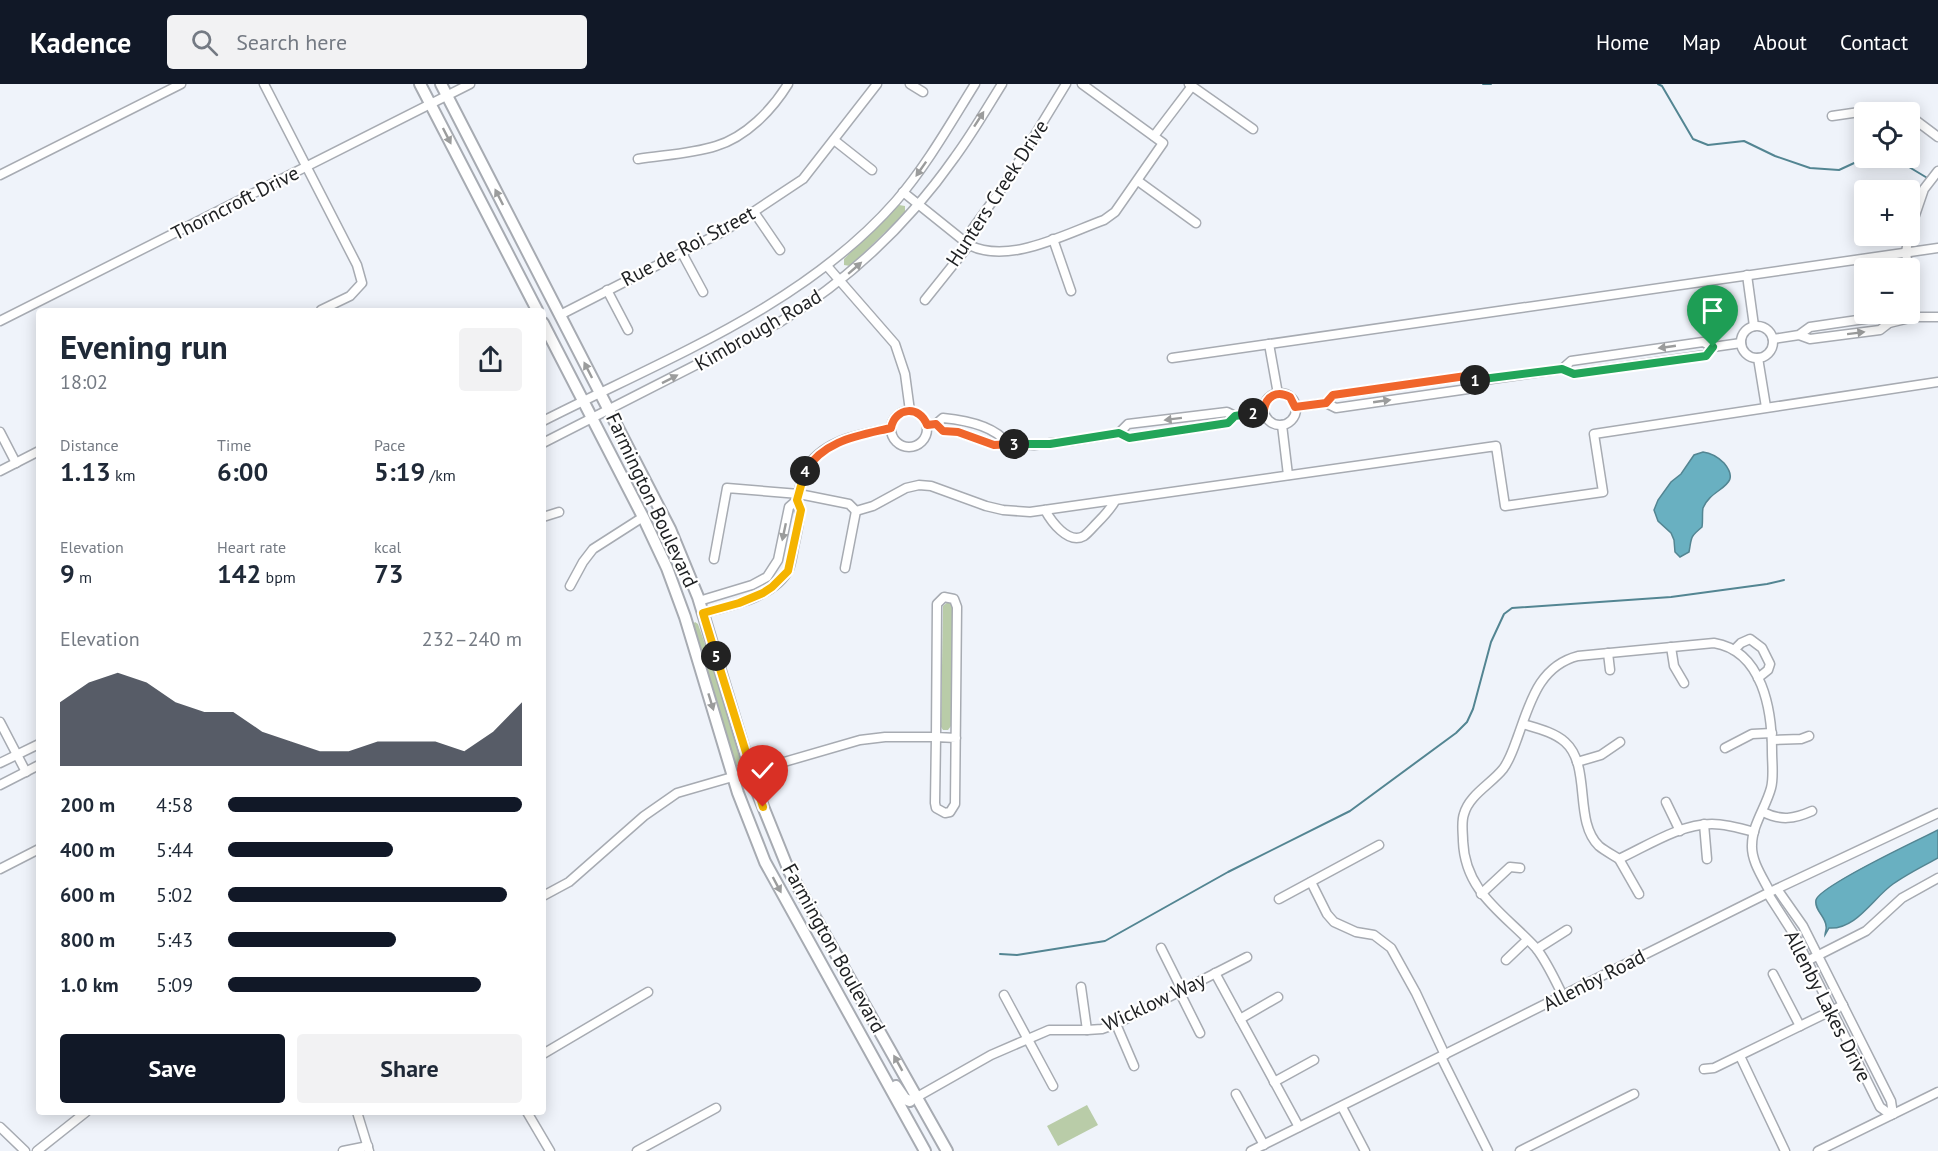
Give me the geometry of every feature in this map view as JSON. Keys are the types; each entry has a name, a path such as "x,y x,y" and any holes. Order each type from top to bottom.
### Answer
{"main road":[{"path":"420,84 536,308"},
{"name":"Farmington Boulevard","path":"441,84 670,529 699,601 693,615 733,776 765,862 858,1032 947,1151"},
{"name":"Farmington Boulevard","path":"546,329 693,615 726,689 763,807 789,871 909,1101 925,1151"}],"street":[{"path":"0,175 180,84"},
{"path":"264,84 357,265 362,283 350,296 325,308"},
{"name":"Thorncroft Drive","path":"0,321 470,84"},
{"path":"638,159 717,146 761,118 777,102 788,84"},
{"name":"Rue de Roi Street","path":"560,315 726,230 803,179 877,84"},
{"path":"910,84 923,92"},
{"name":"Kimbrough Road","path":"546,420 714,335 774,302 827,266 903,192 920,171 975,84"},
{"name":"Kimbrough Road","path":"546,441 780,322 840,281 895,231 918,205 955,157 1002,84"},
{"name":"Hunters Creek Drive","path":"924,300 969,245 970,231 1005,184 1066,84"},
{"path":"903,192 969,245 979,250 992,252 1014,252 1104,220 1115,212 1163,142 1082,84"},
{"path":"1154,136 1190,85 1253,129"},
{"path":"1832,116 1854,113"},
{"path":"1920,123 1938,136"},
{"path":"834,140 872,170"},
{"path":"1920,206 1932,177"},
{"path":"1138,181 1196,223"},
{"path":"754,212 780,250"},
{"path":"1053,239 1071,291"},
{"path":"1906,246 1906,258"},
{"path":"1172,358 1938,248"},
{"path":"682,253 703,292"},
{"path":"827,266 895,344 905,374 910,411"},
{"path":"1747,275 1754,326"},
{"path":"607,290 628,330"},
{"path":"1920,316 1938,317"},
{"path":"1773,339 1799,335 1810,327 1854,321"},
{"path":"1799,335 1810,339 1880,330 1888,324"},
{"path":"1754,326 1768,330 1773,339 1768,354 1758,358 1747,355 1741,343 1744,332 1754,326"},
{"path":"1562,369 1571,361 1703,342 1713,347 1741,343"},
{"path":"1269,344 1278,394"},
{"path":"1326,403 1333,395 1466,376 1477,381 1562,369 1574,374 1706,356 1713,347"},
{"path":"1758,358 1766,407"},
{"path":"1295,407 1326,403 1336,408 1468,389 1477,381"},
{"path":"856,511 873,506 906,488 919,485 931,486 986,506 1030,512 1496,446 1505,506 1602,492 1594,434 1938,382"},
{"path":"1278,394 1290,397 1295,407 1291,420 1282,425 1272,423 1264,410 1267,400 1278,394"},
{"path":"1007,443 1000,434 963,421 943,418 932,425 921,443 910,448 898,444 891,428 899,413 910,411 922,415 932,425 943,431 959,433 994,445 1050,444 1119,433 1129,438 1228,423 1235,416 1264,410"},
{"path":"1119,433 1128,424 1227,412 1235,416"},
{"path":"959,433 963,421"},
{"path":"1282,425 1288,475"},
{"path":"699,601 760,583 767,577 778,560 789,507 798,497 805,470 825,449 842,440 891,428"},
{"path":"0,432 16,463"},
{"path":"0,471 36,453"},
{"path":"714,559 727,488 849,504 856,511"},
{"path":"693,615 752,599 783,577 791,563 801,510 798,497"},
{"path":"1045,510 1050,520 1067,535 1076,538 1083,537 1110,510 1115,501"},
{"path":"845,568 856,511"},
{"path":"546,516 559,512"},
{"path":"570,586 583,562 594,549 643,517"},
{"path":"947,597 954,599 957,607 956,738 955,804 950,812 945,813 936,808 934,803 936,737 937,604 941,598 947,597"},
{"path":"1734,650 1745,640 1750,639 1762,648 1770,664 1768,670 1758,678"},
{"path":"1563,996 1537,950 1481,894 1472,880 1464,855 1464,814 1472,800 1504,767 1535,690 1550,670 1571,658 1715,643 1734,650 1745,660 1758,678 1767,700 1772,737 1773,779 1754,832 1752,849 1772,892"},
{"path":"1671,647 1674,666 1684,683"},
{"path":"1608,653 1610,670"},
{"path":"0,722 26,772"},
{"path":"1523,723 1560,738 1570,747 1577,762 1590,832 1599,846 1619,859 1639,894"},
{"path":"1725,748 1752,734 1801,739 1809,735"},
{"path":"546,894 569,882 644,816 676,793 860,740 885,737 956,738"},
{"path":"1577,762 1601,755 1620,742"},
{"path":"0,763 36,745"},
{"path":"0,785 36,767"},
{"path":"1666,802 1680,831"},
{"path":"1763,812 1783,819 1812,811"},
{"name":"Allenby Road","path":"1251,1151 1772,892 1938,813"},
{"path":"1619,859 1680,831 1704,824 1730,826 1754,832"},
{"path":"1704,824 1707,859"},
{"path":"1279,899 1380,845"},
{"path":"0,869 36,851"},
{"path":"1481,894 1510,867 1520,868"},
{"path":"1807,961 1866,931 1902,898 1938,878"},
{"path":"1311,882 1327,914 1334,922 1356,932 1374,935 1391,948 1416,993 1488,1151"},
{"name":"Allenby Lakes Drive","path":"1772,892 1803,926 1891,1101 1892,1114"},
{"name":"Allenby Lakes Drive","path":"1772,892 1880,1107 1892,1114"},
{"path":"1537,950 1567,930"},
{"path":"1506,960 1527,940"},
{"path":"1161,948 1200,1033"},
{"name":"Wicklow Way","path":"909,1101 991,1055 1049,1030 1102,1029 1116,1024 1247,957"},
{"path":"1215,973 1299,1127"},
{"path":"1773,974 1800,1026"},
{"path":"1081,987 1087,1030"},
{"path":"546,1052 648,992"},
{"path":"1004,996 1053,1086"},
{"path":"1240,1019 1278,997"},
{"path":"1704,1069 1714,1068 1843,1005"},
{"path":"1116,1024 1134,1066"},
{"path":"1740,1056 1785,1151"},
{"path":"1274,1082 1314,1060"},
{"path":"1818,1151 1938,1092"},
{"path":"1236,1094 1262,1147"},
{"path":"1520,1151 1634,1094"},
{"path":"1342,1107 1365,1151"},
{"path":"637,1151 716,1108"},
{"path":"38,1151 82,1115"},
{"path":"344,1151 369,1149 358,1115"},
{"path":"529,1115 550,1151"},
{"path":"0,1127 25,1151"}],"green space":[{"path":"899,205 905,206 905,213 850,266 844,265 844,259"},
{"path":"949,601 953,606 951,726 948,730 943,730 941,727 943,606"},
{"path":"695,622 698,624 722,692 743,763 741,766 734,763 692,625"},
{"path":"1087,1105 1098,1125 1058,1146 1047,1126"}],"water":[{"path":"1703,452 1712,454 1722,461 1730,477 1724,487 1707,501 1703,508 1702,527 1692,538 1689,552 1680,557 1675,552 1671,533 1658,521 1654,510 1671,482 1681,474 1694,455"},
{"path":"1938,830 1938,858 1898,880 1856,919 1839,927 1829,928 1825,935 1825,923 1816,904 1821,893 1851,874"}],"waterway":[{"path":"1483,84 1491,84"},
{"path":"1658,84 1662,86 1693,139 1708,145 1744,141 1775,156 1810,168 1839,170 1854,163"},
{"path":"1911,168 1929,179"},
{"path":"1000,954 1017,955 1105,941 1228,872 1350,811 1456,733 1467,722 1473,709 1491,642 1504,614 1512,608 1671,597 1784,580"}],"route":[{"path":"763,807 703,613 752,599 772,587 788,571 801,510 797,500 805,470 825,449 842,440 891,428 895,417 905,411 922,415 927,425 936,424 943,431 958,432 994,445 1050,444 1119,433 1129,438 1228,423 1235,416 1264,410 1267,400 1280,393 1290,397 1295,407 1326,403 1333,395 1466,376 1477,381 1562,369 1574,374 1706,356 1713,347"}]}
